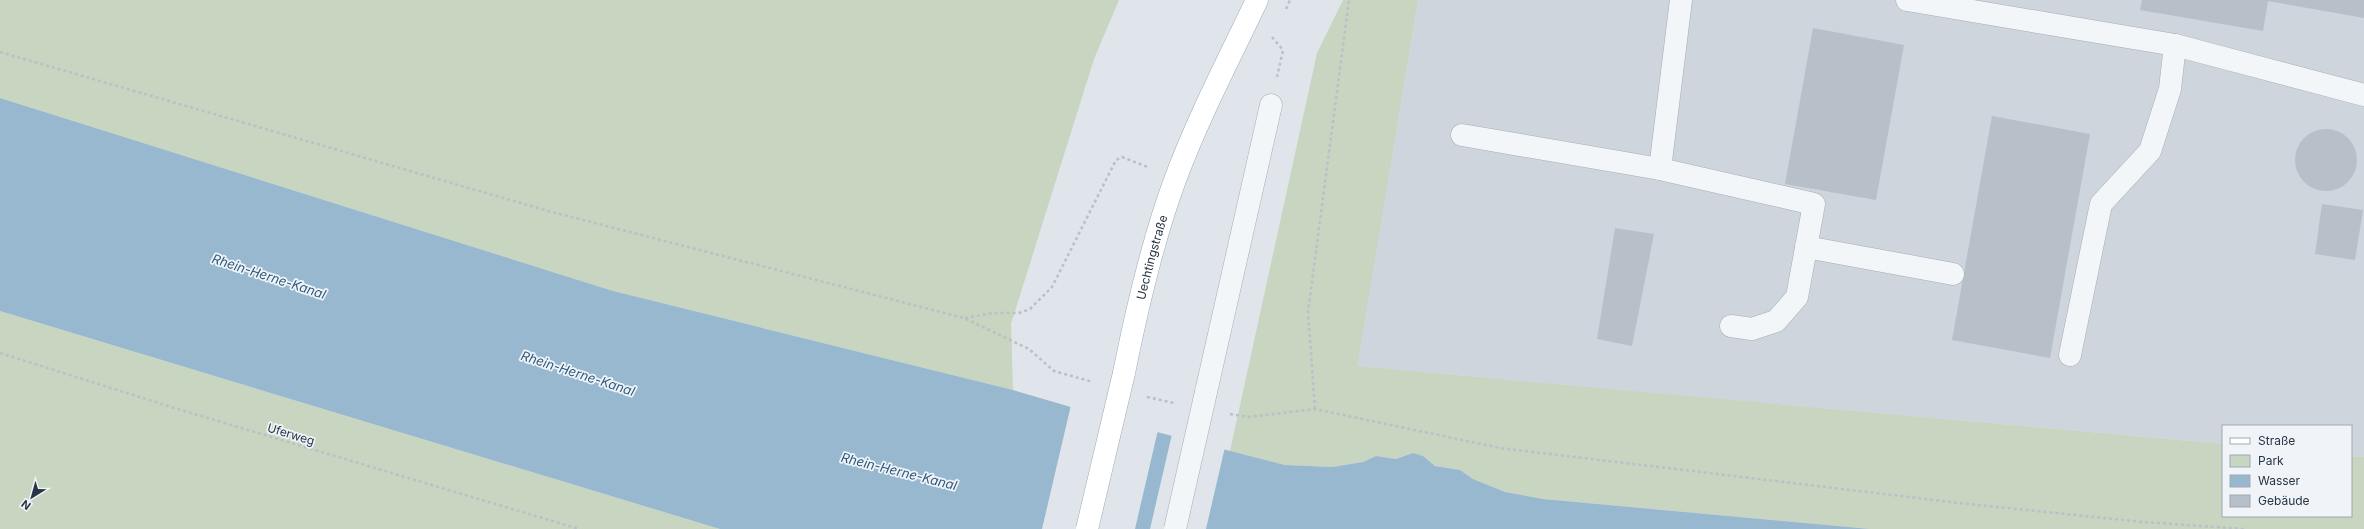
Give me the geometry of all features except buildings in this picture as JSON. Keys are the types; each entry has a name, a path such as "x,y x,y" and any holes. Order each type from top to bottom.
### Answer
{"main road":[{"name":"Uechtingstraße","path":"1087,529 1124,373 1140,295 1175,180 1217,84 1257,0"}],"lane":[{"path":"1660,169 1681,0"},
{"path":"1907,0 2175,45 2364,95"},
{"path":"2070,355 2101,204 2150,151 2170,89 2175,45"},
{"path":"1174,529 1271,105"},
{"path":"1462,135 1660,169 1814,204 1797,297 1776,321 1752,329 1731,326"},
{"path":"1806,247 1953,274"}],"path":[{"path":"1284,12 1290,0"},
{"path":"1349,0 1308,312 1315,409 1500,448 1960,503 2143,522 2245,529"},
{"path":"1269,43 1275,30"},
{"path":"1271,105 1283,50 1272,37"},
{"path":"0,52 548,211 964,318 993,313 1019,313 1030,309 1041,300 1052,287 1116,160 1122,157 1150,168"},
{"name":"Uferweg","path":"0,353 171,407 579,529"}],"shaded area":[{"path":"1418,0 2364,0 2364,457 2352,456 2352,425 2222,425 2222,444 1356,366"}],"green space":[{"path":"0,0 1119,0 1094,59 1011,324 1013,390 613,291 0,98"},
{"path":"1343,0 1418,0 1357,366 2222,444 2222,517 2352,517 2352,456 2364,457 2364,529 1870,529 1543,499 1505,492 1473,479 1460,470 1435,466 1423,456 1413,453 1396,459 1376,456 1363,462 1332,467 1285,465 1230,451 1317,53"},
{"path":"0,311 720,529 0,529"}],"water":[{"name":"Rhein-Herne-Kanal","path":"0,98 613,291 1013,390 1153,431 1285,465 1332,467 1363,462 1376,456 1396,459 1413,453 1423,456 1435,466 1460,470 1473,479 1505,492 1543,499 1870,529 720,529 0,311"}],"pier":[{"path":"1071,405 1158,430 1135,529 1042,529"},
{"path":"1172,434 1225,447 1206,529 1150,529"}]}
